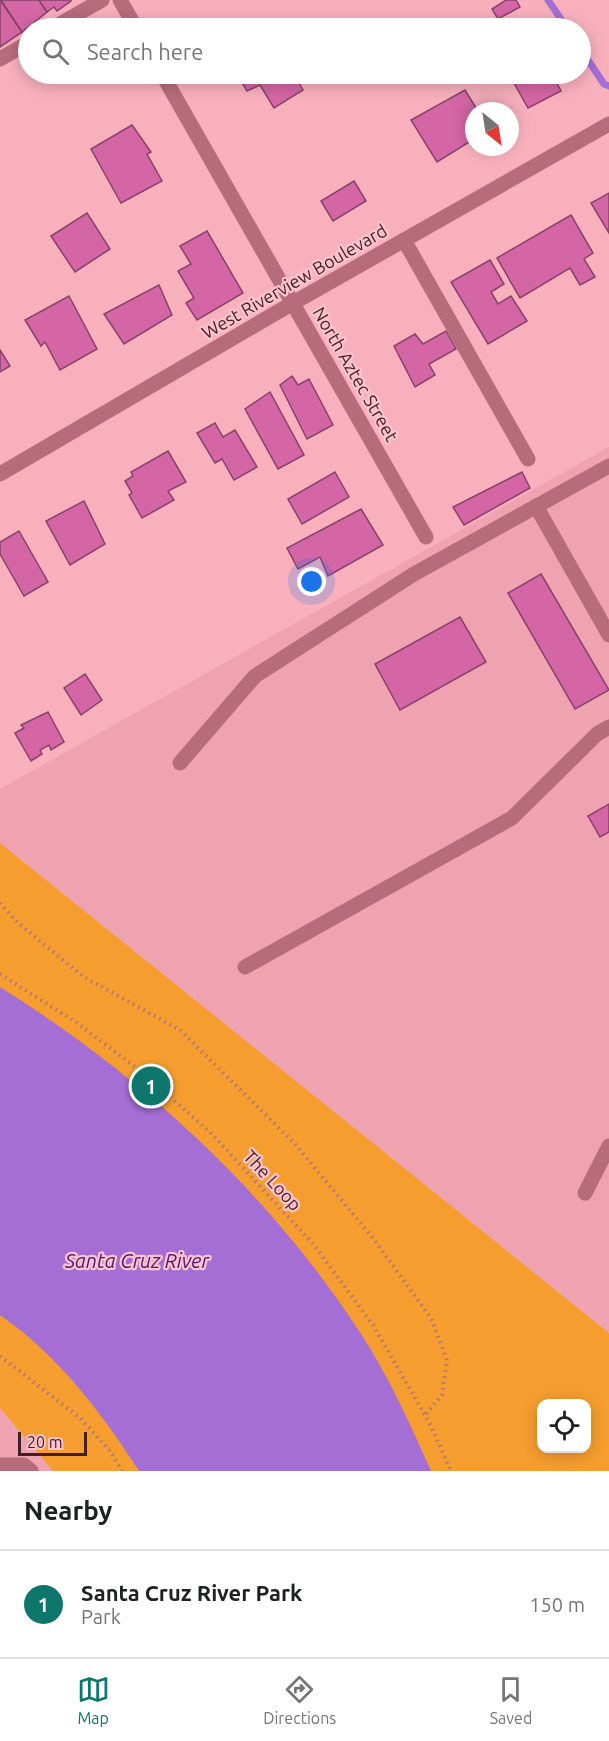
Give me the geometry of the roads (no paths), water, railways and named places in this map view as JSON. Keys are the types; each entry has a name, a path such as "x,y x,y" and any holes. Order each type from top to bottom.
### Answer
{"street":[{"path":"70,18 102,0"},
{"path":"120,0 130,18"},
{"path":"0,59 18,49"},
{"name":"North Aztec Street","path":"168,84 426,537"},
{"name":"West Riverview Boulevard","path":"0,474 293,303 609,124"},
{"path":"404,240 528,459"},
{"path":"180,763 255,676 414,574 609,466"},
{"path":"536,506 609,635"},
{"path":"245,967 512,818 597,734 609,727"},
{"path":"585,1194 609,1146"},
{"path":"0,1465 24,1465 31,1471"}],"water":[{"name":"Santa Cruz River","path":"0,987 53,1022 152,1098 244,1185 286,1232 325,1282 371,1350 399,1401 431,1471 139,1471 94,1406 77,1386 41,1348 0,1315"}],"waterway":[{"path":"548,0 560,18"},
{"path":"591,64 604,84 609,86"}],"place":[{"name":"Santa Cruz River Park","path":"151,1086"}]}
